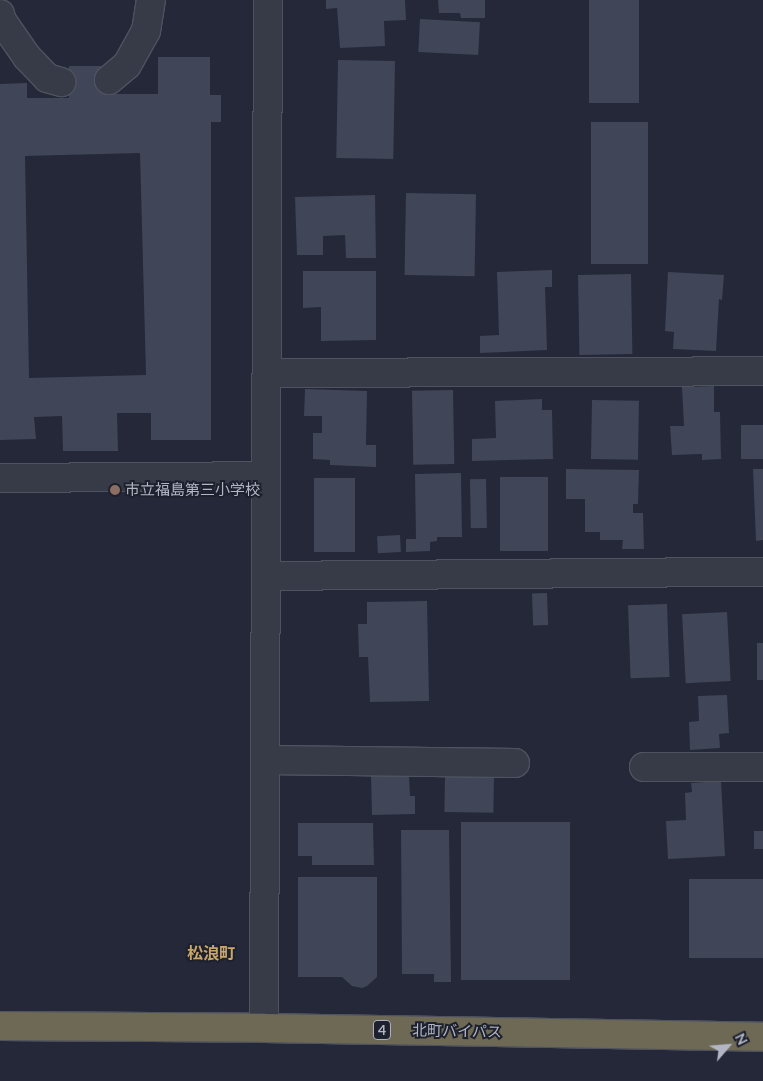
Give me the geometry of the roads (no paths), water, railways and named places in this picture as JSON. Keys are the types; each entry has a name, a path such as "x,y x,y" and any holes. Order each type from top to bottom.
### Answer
{"highway":[{"name":"北町バイパス","path":"0,1026 264,1028 763,1037"}],"street":[{"path":"109,80 127,65 146,31 151,0"},
{"path":"264,1028 268,0"},
{"path":"0,14 2,21 27,57 47,78 61,82"},
{"path":"267,373 763,371"},
{"path":"0,478 266,476"},
{"path":"266,576 763,572"},
{"path":"265,760 515,763"},
{"path":"644,767 763,767"}],"place":[{"name":"市立福島第三小学校","path":"115,490"}],"district":[{"name":"松浪町","path":"211,953"}]}
